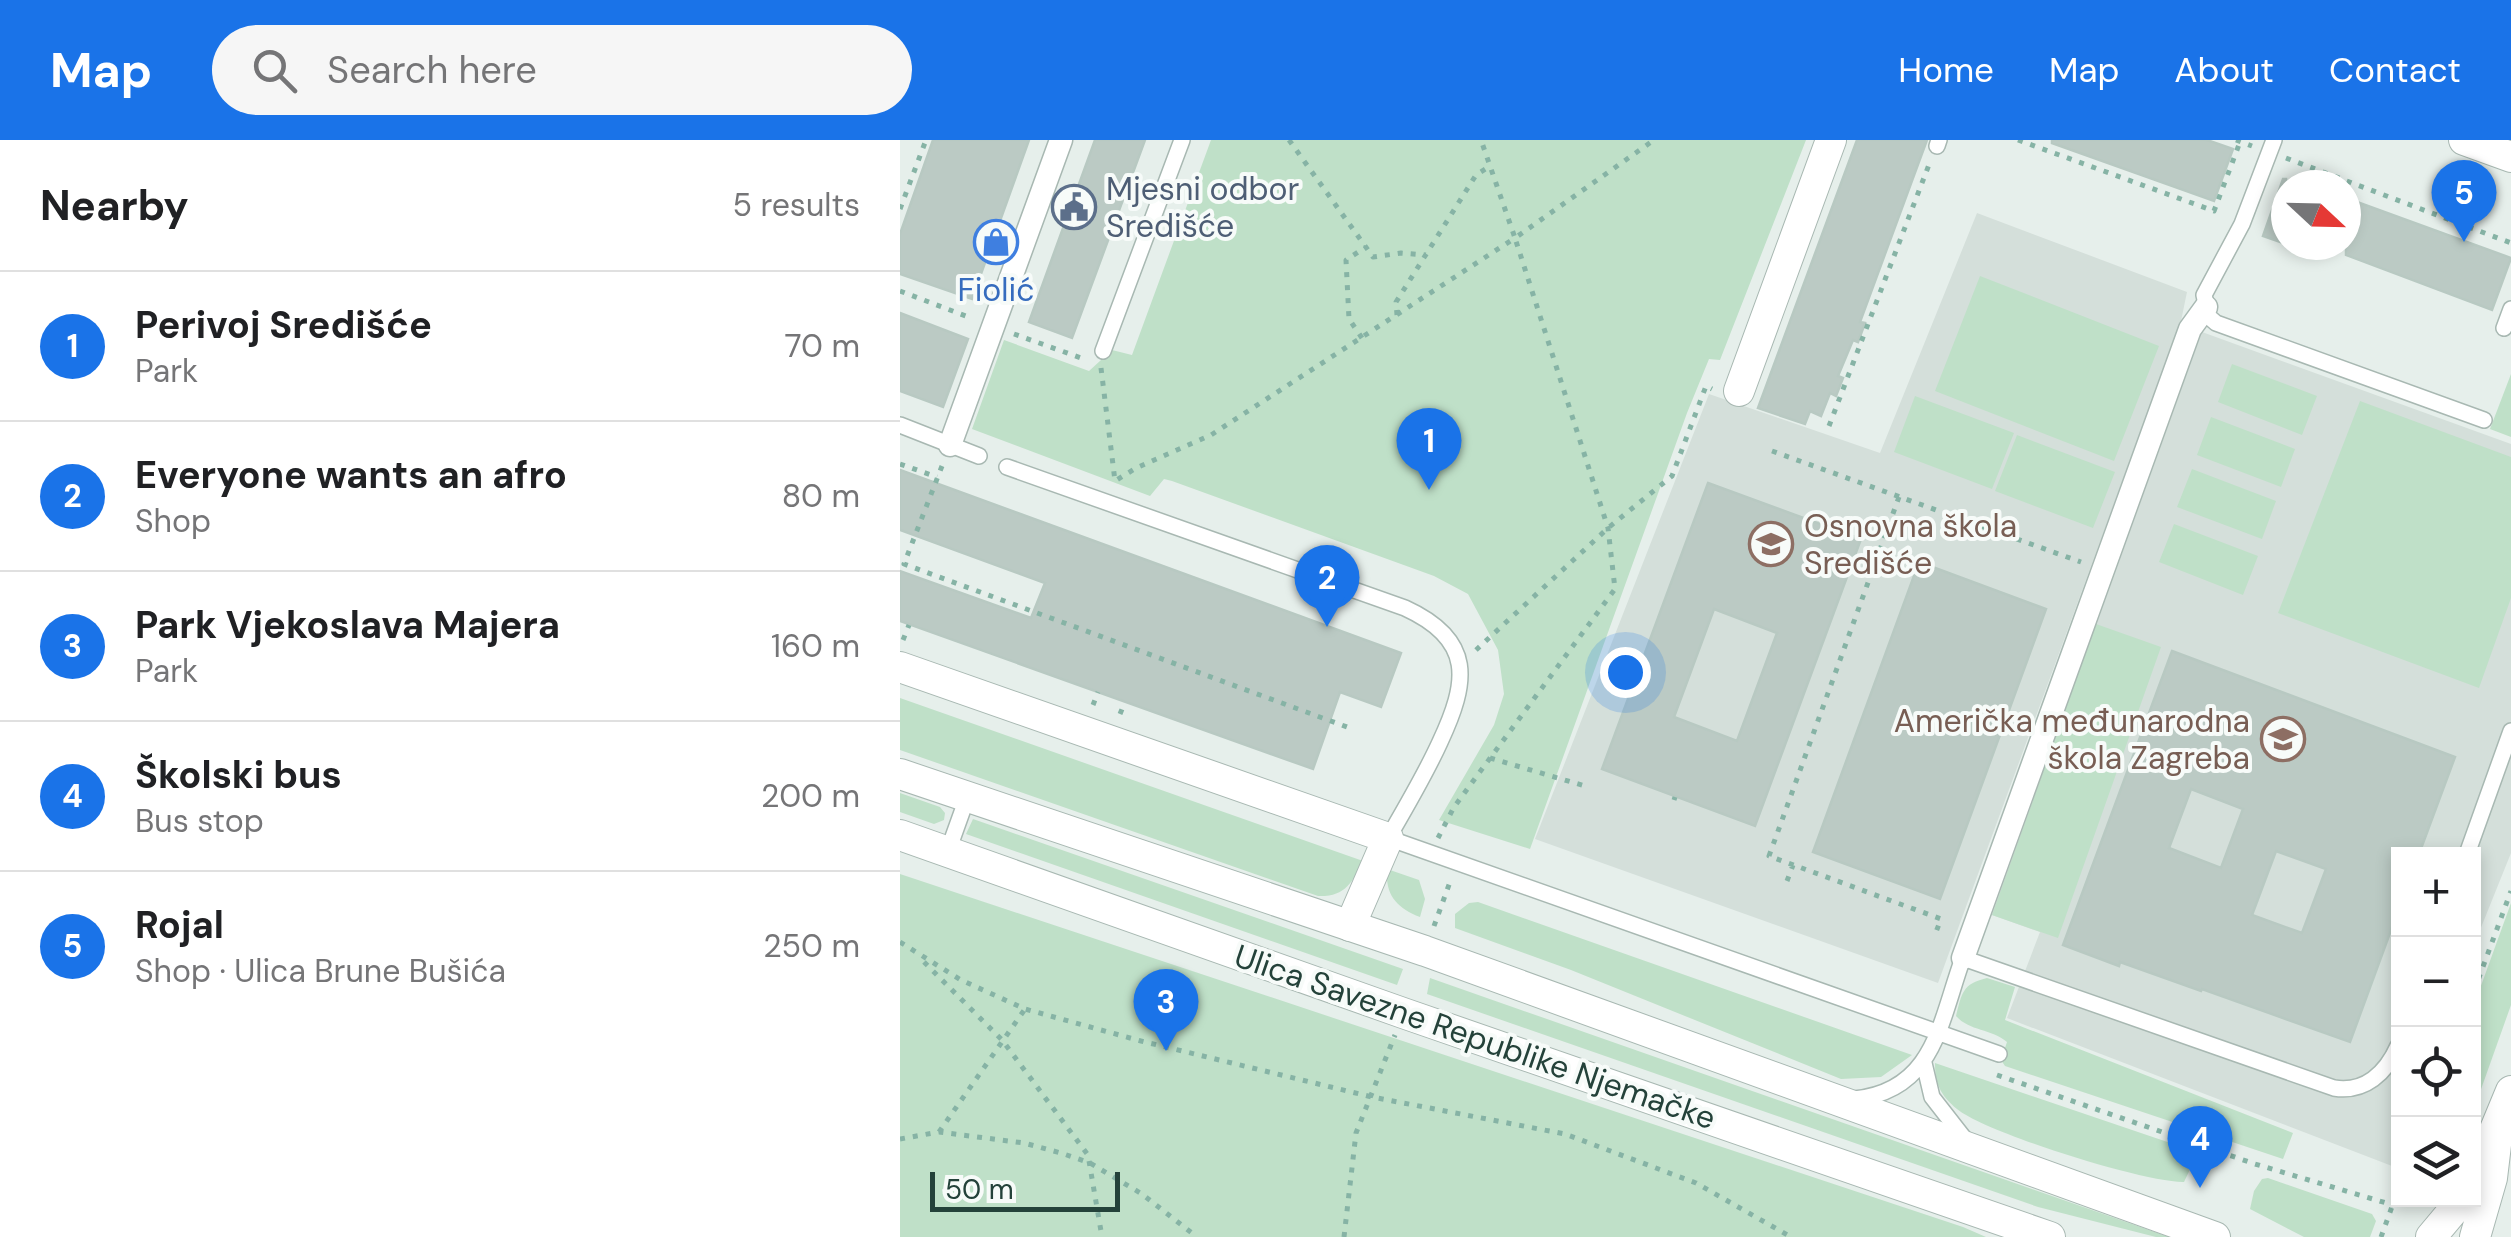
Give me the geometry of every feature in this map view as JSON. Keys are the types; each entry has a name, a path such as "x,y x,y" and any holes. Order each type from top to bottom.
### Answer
{"street":[{"path":"950,445 1061,140"},
{"path":"1730,392 1831,140"},
{"path":"2464,140 2511,157"},
{"path":"1964,958 2190,329 2206,308"},
{"path":"900,667 1388,838"},
{"name":"Ulica Savezne Republike Njemačke","path":"900,774 1350,926 1975,1147 2215,1237"},
{"name":"Ulica Savezne Republike Njemačke","path":"900,835 1402,1014 2050,1237"},
{"name":"Ulica Savezne Republike Njemačke","path":"1350,926 1388,838"},
{"path":"2481,1160 2511,1091"},
{"path":"2475,1237 2492,1178 2498,1128"},
{"path":"2431,1237 2456,1207"},
{"path":"2448,1237 2459,1207"},
{"path":"1987,1216 2028,1237"}],"lane":[{"path":"1103,351 1182,140"},
{"path":"2272,146 2242,224 2208,282 2206,308 2216,323 2484,420"},
{"path":"2504,328 2511,309"},
{"path":"900,425 979,456"},
{"name":"Ulica Savezne Republike Njemačke","path":"1007,466 1405,608 1436,624 1459,661 1461,686 1433,758 1388,838"},
{"path":"2470,847 2511,732"},
{"path":"948,851 967,798"},
{"path":"1388,838 1999,1054"},
{"path":"1842,1100 1900,1086 1924,1063 1964,958 2334,1088 2349,1090 2374,1079 2391,1059"},
{"path":"1924,1063 1932,1097 1949,1122 1975,1147"}],"path":[{"path":"900,209 926,140"},
{"path":"1289,140 1373,257 1426,255"},
{"path":"1437,840 1454,806 1615,590 1608,528 1482,140"},
{"path":"900,291 1101,365 1116,481 1136,468 1211,436 1515,238 1654,140"},
{"path":"2018,140 2214,210 2238,141 2272,146 2511,243"},
{"path":"1829,426 1938,143"},
{"path":"1397,315 1396,302 1476,175 1490,166"},
{"path":"1362,338 1349,319 1346,260 1366,246"},
{"path":"1478,649 1608,528 1672,476 1706,386 1730,392"},
{"path":"950,445 903,568 1347,726"},
{"path":"1772,451 2102,570"},
{"path":"900,464 937,478"},
{"path":"1899,497 1769,856 1941,918 1936,932"},
{"path":"900,648 910,625"},
{"path":"1490,758 1585,786"},
{"path":"1787,880 1793,865"},
{"path":"1434,926 1450,882"},
{"path":"2481,972 2511,891"},
{"path":"900,942 1024,1009 1372,1097 1566,1134 1696,1182 1791,1237"},
{"path":"918,955 1002,1040 1088,1155 1102,1237"},
{"path":"938,1132 1024,1009"},
{"path":"1344,1237 1356,1133 1398,1028"},
{"path":"900,1138 938,1132 1024,1142 1090,1164 1142,1194 1197,1237"},
{"path":"2381,1237 2392,1207"}],"shaded area":[{"name":"Osnovna škola Središće","path":"1977,213 2187,292 2181,321 1938,983 1535,839 1709,394 1880,453"},
{"name":"Američka međunarodna škola Zagreba","path":"2202,332 2511,444 2511,853 2481,928 2481,847 2391,847 2391,1166 2007,1018 2040,932 1992,915"}],"green space":[{"path":"1211,140 1806,140 1720,360 1709,359 1687,413 1530,849 1439,820 1494,725 1504,694 1498,650 1468,594 1434,576 1172,481 1164,479 1150,496 972,429 1004,340 1089,371 1112,350 1132,355"},
{"path":"1980,276 2159,346 2114,461 1935,391"},
{"path":"2232,364 2317,396 2302,435 2218,402"},
{"path":"2511,374 2511,437 2490,429"},
{"path":"1915,396 2014,433 1992,489 1894,452"},
{"path":"2360,401 2511,457 2511,598 2479,688 2278,613"},
{"path":"2211,417 2295,449 2281,487 2197,455"},
{"path":"2017,435 2115,472 2093,528 1995,491"},
{"path":"2192,469 2276,501 2262,539 2177,507"},
{"path":"2174,524 2258,556 2243,595 2159,562"},
{"path":"2096,624 2161,647 2058,938 1992,915"},
{"path":"900,698 1363,861 1347,887 1335,894 1318,896 900,750"},
{"path":"900,793 940,807 945,813 944,820 934,824 900,812"},
{"path":"973,819 1403,969 1397,985 966,834"},
{"path":"1387,869 1419,880 1425,899 1420,917 1394,899"},
{"path":"900,874 1963,1227 1986,1237 900,1237"},
{"path":"1478,902 1912,1055 1881,1077 1841,1079 1571,970 1455,928 1455,914 1469,903"},
{"path":"2511,903 2511,1005 2481,1089 2481,1027 2481,986"},
{"path":"1430,978 2169,1237 2038,1207 1427,994"},
{"path":"1987,978 2015,987 2005,1020 2293,1133 2283,1159 2005,1066 2001,1060 2007,1042 1967,1025 1956,1016 1964,991 1972,983"},
{"path":"1935,1063 2191,1150 2195,1159 2184,1182 2165,1180 2103,1166 1999,1131 1946,1099 1936,1077"},
{"path":"2262,1179 2372,1214 2376,1221 2370,1237 2304,1237 2250,1209 2254,1191"}],"building":[{"path":"933,140 1029,140 972,299 900,274 900,234"},
{"path":"1095,140 1145,140 1072,338 1029,322"},
{"path":"1857,140 1927,140 1860,322 1865,323 1858,342 1853,340 1838,376 1843,378 1836,396 1830,393 1821,416 1810,411 1805,424 1758,408"},
{"path":"2052,140 2207,140 2233,149 2214,201"},
{"path":"2361,203 2511,258 2492,310 2359,260"},
{"path":"2271,213 2271,239 2263,236"},
{"path":"900,313 968,339 943,407 900,391"},
{"path":"900,470 1401,653 1381,707 1340,692 1313,769 900,621 900,571 1031,618 1045,583 900,530"},
{"path":"1708,483 1861,539 1755,826 1602,769","holes":["1714,609 1777,633 1737,741 1674,717"]},
{"path":"1919,562 2046,609 1940,899 1813,852"},
{"path":"2172,651 2455,757 2422,847 2391,847 2391,930 2350,1042 2120,962 2119,966 2063,945","holes":["2191,789 2243,809 2221,868 2169,848","2276,851 2326,869 2302,933 2252,915"]}],"place":[{"name":"Mjesni odbor Središće","path":"1074,207"},
{"name":"Fiolić","path":"996,242"},
{"name":"Rojal","path":"2464,242"},
{"name":"Perivoj Središće","path":"1429,490"},
{"name":"Osnovna škola Središće","path":"1771,544"},
{"name":"Everyone wants an afro","path":"1327,627"},
{"name":"Američka međunarodna škola Zagreba","path":"2283,739"},
{"name":"Park Vjekoslava Majera","path":"1166,1051"},
{"name":"Školski bus","path":"2200,1188"}]}
